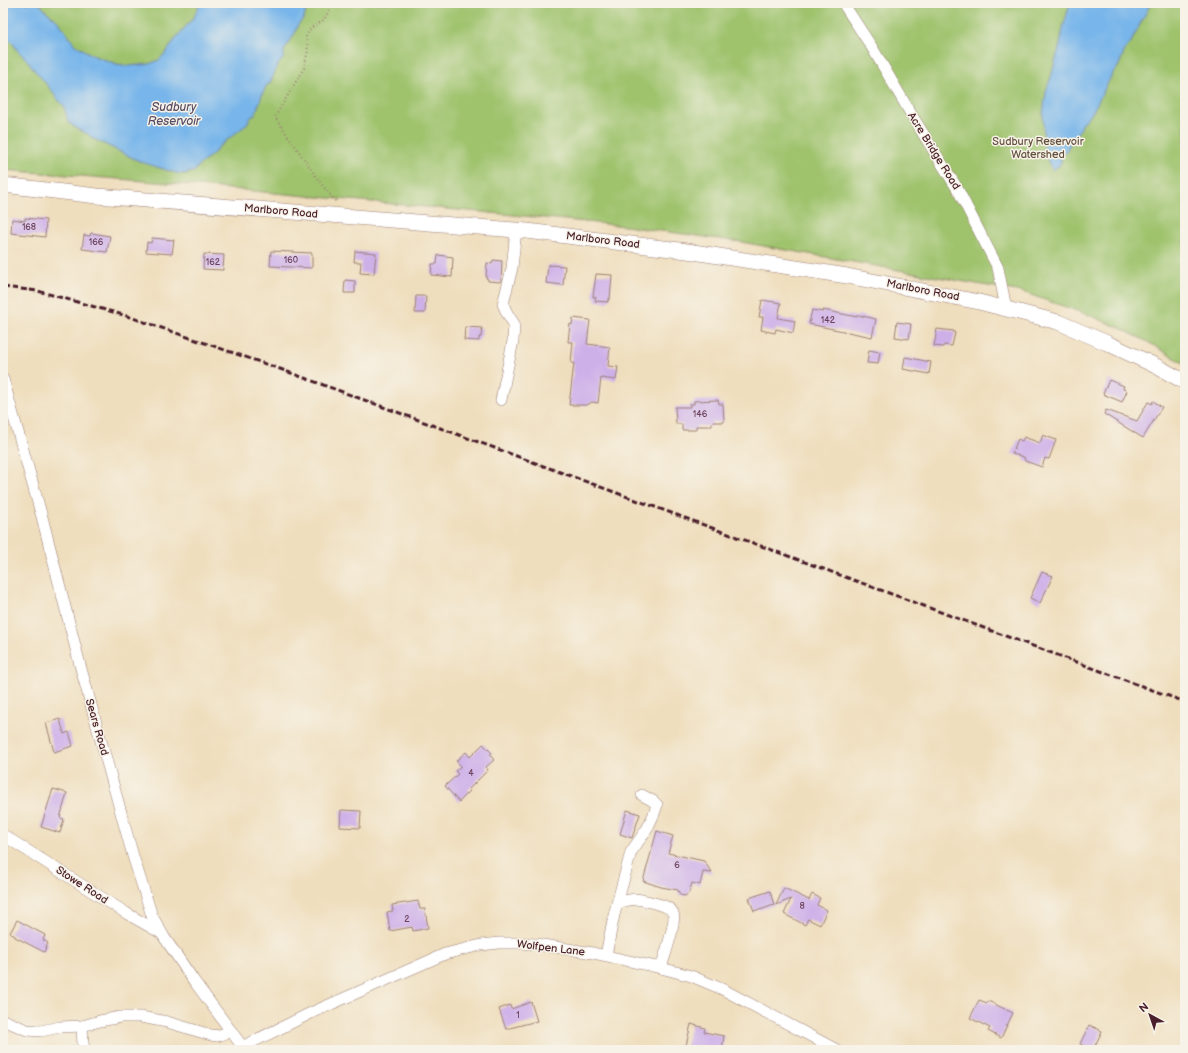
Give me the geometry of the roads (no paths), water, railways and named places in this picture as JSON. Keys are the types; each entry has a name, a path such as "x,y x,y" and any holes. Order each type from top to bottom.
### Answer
{"main road":[{"name":"Marlboro Road","path":"3,185 97,196 516,230 687,251 847,276 980,302 1058,322 1150,363 1185,382"}],"street":[{"name":"Acre Bridge Road","path":"843,3 873,50 924,137 957,188 998,268 1006,308"},
{"path":"501,400 513,341 514,324 503,304 512,268 516,230"},
{"name":"Sears Road","path":"3,379 42,517 80,665 131,848 152,916 194,981 244,1048"},
{"path":"606,955 617,903 631,852 647,829 657,805 642,795"},
{"name":"Stowe Road","path":"3,835 126,913 162,933"},
{"path":"617,903 631,899 639,899 668,907 673,912 674,918 661,968"},
{"name":"Wolfpen Lane","path":"244,1048 306,1016 445,954 490,944 518,943 536,944 606,955 691,976 707,982 836,1050"},
{"path":"3,1020 27,1030 41,1031 60,1027 82,1026 120,1017 142,1017 167,1022 217,1036 231,1031"},
{"path":"82,1026 83,1044 85,1050"}],"water":[{"name":"Sudbury Reservoir","path":"3,3 39,3 59,22 75,45 97,57 117,64 129,66 149,64 159,60 194,17 200,3 310,3 307,7 304,18 298,25 284,51 284,57 278,65 270,83 266,86 255,115 251,117 246,125 217,148 215,152 197,167 195,171 185,174 176,173 141,162 92,138 68,122 64,106 12,42 3,34"},
{"path":"1070,3 1151,3 1092,113 1082,124 1081,128 1072,139 1062,156 1060,165 1052,170 1045,155 1043,114 1046,91 1060,45"}],"railway":[{"path":"3,287 38,291 127,316 280,369 1185,702"}],"park label":[{"name":"Sudbury Reservoir Watershed","path":"1038,147"}]}
